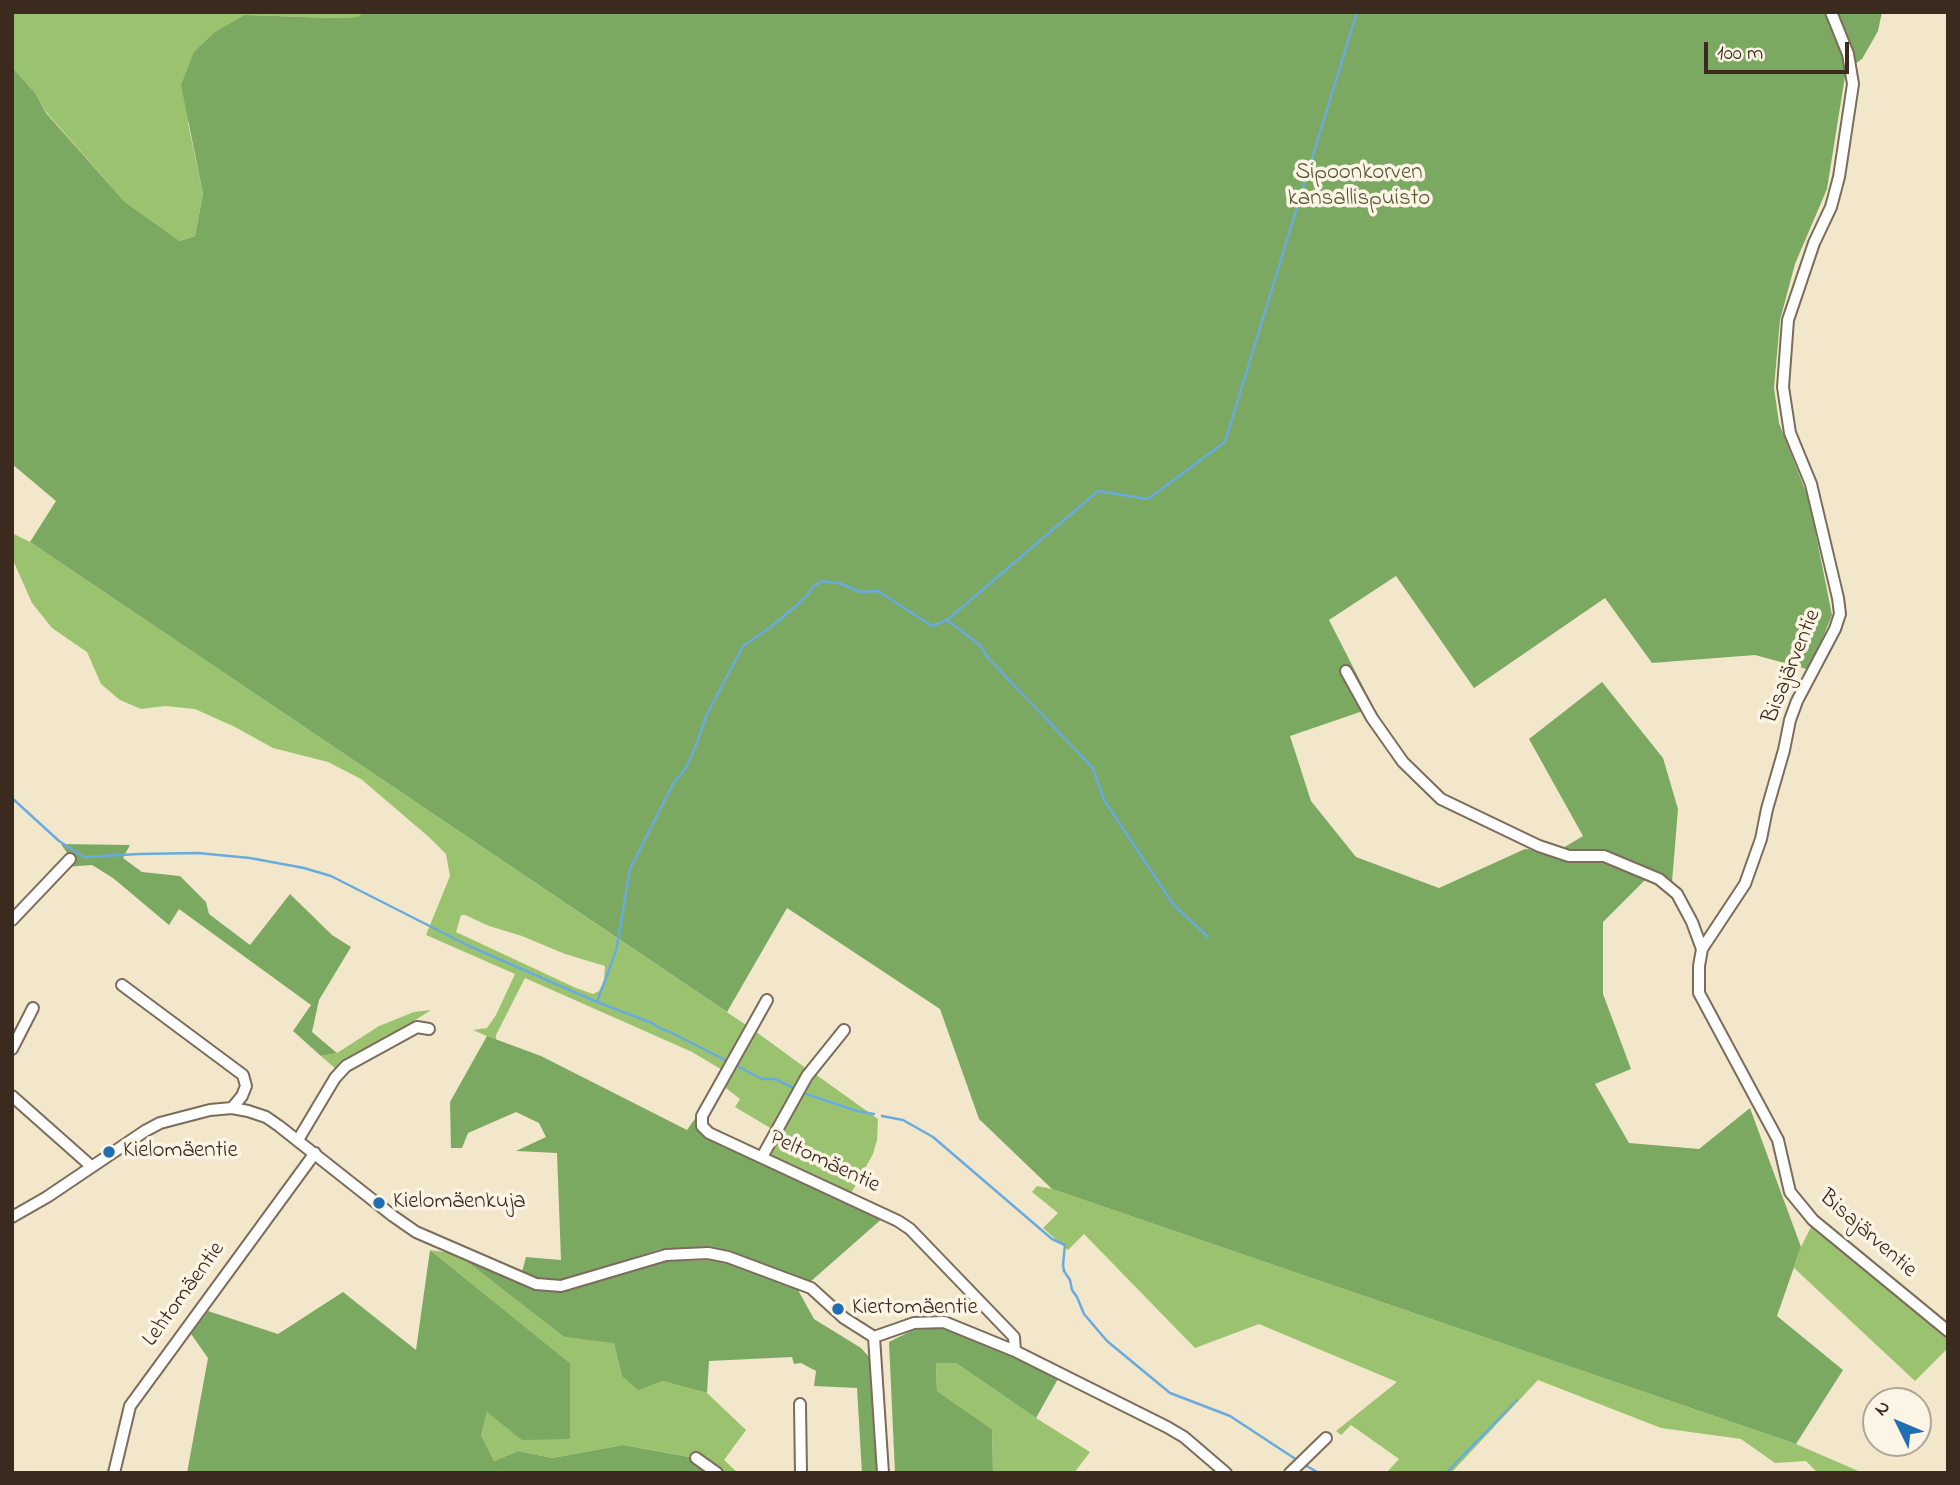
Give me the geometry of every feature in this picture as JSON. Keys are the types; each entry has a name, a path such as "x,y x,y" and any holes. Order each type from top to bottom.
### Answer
{"street":[{"name":"Bisajärventie","path":"1830,12 1848,54 1853,83 1839,177 1831,206 1814,243 1788,320 1783,387 1790,433 1811,484 1840,614 1790,720 1762,839 1745,884 1702,949 1699,993 1778,1140 1790,1192 1813,1220 1948,1331"},
{"path":"1346,671 1371,718 1403,762 1441,799 1539,846 1569,856 1604,856 1659,879 1677,894 1702,949"},
{"path":"12,920 70,859"},
{"path":"122,985 243,1075 246,1086 232,1108"},
{"name":"Peltomäentie","path":"767,1000 702,1116 702,1126 709,1133 910,1229 1014,1337 1015,1351"},
{"path":"12,1049 33,1008"},
{"path":"298,1140 335,1078 346,1066 417,1027 429,1029"},
{"path":"762,1157 807,1076 844,1030"},
{"path":"12,1096 92,1166"},
{"path":"12,1217 160,1123 210,1110 232,1108 266,1117 416,1232 536,1284 561,1286 666,1255 708,1253 728,1257 811,1288 844,1318 874,1337"},
{"name":"Lehtomäentie","path":"114,1473 130,1406 315,1153"},
{"path":"874,1337 914,1323 944,1322 1015,1351 1167,1427 1184,1437 1226,1473"},
{"path":"874,1337 883,1473"},
{"path":"800,1404 801,1473"},
{"path":"1290,1473 1326,1438"},
{"path":"695,1458 717,1473"}],"green space":[{"path":"12,12 364,12 359,17 335,18 245,15 188,123 203,194 195,236 180,241 125,202 46,112 36,94 12,67"},
{"name":"Sipoonkorven kansallispuisto","path":"364,12 1882,12 1878,31 1862,59 1846,70 1827,189 1795,264 1780,320 1774,388 1779,423 1809,500 1832,615 1810,670 1755,655 1652,663 1605,598 1474,688 1396,576 1329,620 1373,706 1290,736 1311,801 1356,857 1439,888 1525,849 1558,851 1583,836 1529,739 1602,682 1663,758 1678,809 1672,882 1651,871 1603,922 1603,994 1631,1069 1595,1084 1629,1143 1699,1149 1750,1108 1801,1247 1777,1316 1843,1370 1796,1444 1052,1189 979,1119 940,1009 787,908 727,1012 30,542 56,501 12,464 12,67 36,94 46,113 125,202 180,241 195,236 203,194 181,85 194,52 215,32 245,15 335,18 358,17"},
{"path":"12,533 30,542 749,1027 724,1071 692,1052 525,978 496,1035 496,1040 473,1030 487,1028 515,974 426,935 450,876 446,854 361,779 328,762 273,748 195,709 165,706 141,709 120,700 101,684 87,652 52,628 32,603 12,558","holes":["461,915 565,954 605,966 604,981 599,991 593,994 576,988 456,932"]},
{"path":"61,844 130,845 123,858 142,872 180,876 206,902 209,914 250,945 290,894 332,935 351,947 319,1000 312,1032 337,1053 321,1056 293,1031 311,1005 179,909 169,925 113,878 92,865 66,867 69,856"},
{"path":"431,1010 337,1070 321,1056 337,1053 379,1026 414,1012"},
{"path":"755,1031 807,1069 772,1129 735,1107 740,1099 722,1085"},
{"path":"487,1036 541,1056 687,1130 699,1113 699,1128 884,1217 810,1282 707,1250 661,1249 566,1279 533,1280 522,1272 526,1257 561,1260 557,1153 516,1151 546,1137 539,1123 516,1112 468,1133 462,1148 451,1148 450,1102"},
{"path":"815,1074 878,1119 873,1154 850,1195 767,1155 810,1078"},
{"path":"1037,1186 1796,1444 1863,1473 1818,1473 1806,1461 1775,1463 1741,1439 1661,1428 1538,1380 1451,1473 1386,1473 1399,1459 1351,1425 1341,1435 1336,1431 1397,1382 1259,1324 1195,1348 1084,1234 1068,1250 1043,1228 1058,1213 1032,1192"},
{"path":"1811,1227 1948,1337 1948,1348 1915,1381 1794,1268"},
{"path":"430,1250 457,1254 564,1337 614,1342 622,1376 662,1381 707,1393 746,1430 724,1460 738,1473 720,1473 696,1458 623,1445 552,1458 518,1451 494,1461 481,1435 487,1411 570,1363"},
{"path":"430,1250 570,1363 570,1439 522,1440 487,1412 481,1435 494,1461 518,1451 552,1458 623,1445 695,1458 715,1473 187,1473 208,1358 191,1334 208,1311 278,1334 343,1292 416,1350"},
{"path":"457,1254 534,1289 554,1291 666,1261 715,1260 754,1270 798,1290 814,1319 861,1348 869,1357 877,1473 862,1473 857,1388 814,1386 816,1371 801,1363 794,1364 792,1357 709,1361 707,1393 662,1381 638,1390 622,1376 614,1343 564,1337"},
{"path":"945,1328 1059,1377 1036,1418 956,1363 936,1363 937,1391 992,1429 993,1473 895,1473 889,1342 913,1330"},
{"path":"936,1362 956,1363 1090,1452 1074,1473 993,1473 992,1429 937,1391"}],"waterway":[{"path":"597,1002 616,951 630,869 673,784 686,768 706,716 743,646 772,626 822,581 839,583 860,592 878,591 932,626 947,620 1098,491 1148,499 1225,442 1357,12"},
{"path":"947,620 980,645 988,658 1093,768 1104,800 1173,904 1208,937"},
{"path":"12,798 59,841 84,857 198,853 250,858 331,876 469,946 652,1023 729,1062"},
{"path":"739,1067 762,1079 775,1079 794,1088"},
{"path":"803,1093 874,1114"},
{"path":"882,1116 903,1120 933,1137 1052,1239 1065,1245 1063,1265 1072,1290 1084,1314 1107,1341 1170,1393 1230,1416 1297,1460"},
{"path":"1446,1473 1517,1400"},
{"path":"1303,1464 1319,1473"}],"place":[{"name":"Kielomäentie","path":"109,1152"},
{"name":"Kielomäenkuja","path":"379,1203"},
{"name":"Kiertomäentie","path":"838,1309"}]}
